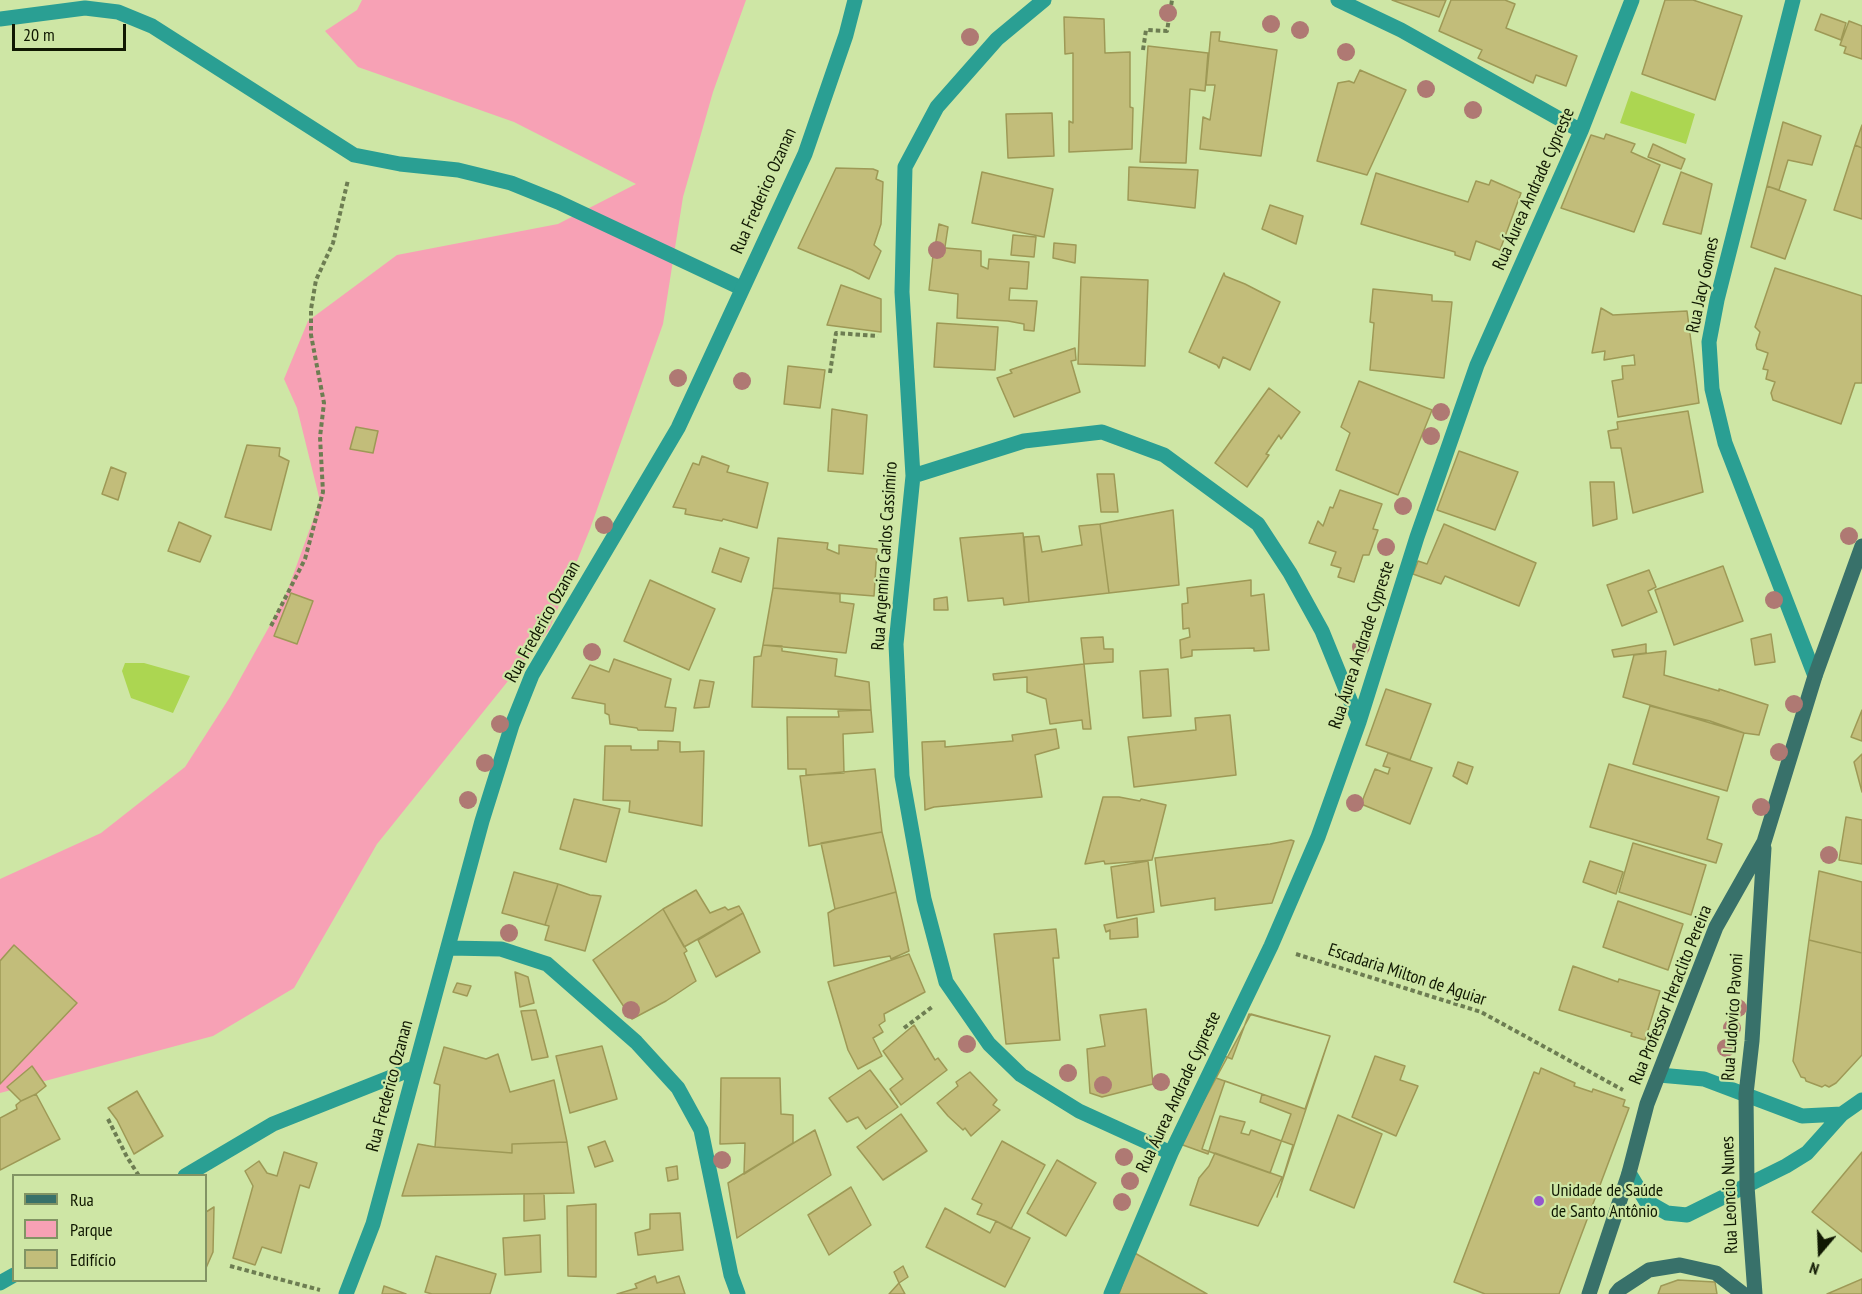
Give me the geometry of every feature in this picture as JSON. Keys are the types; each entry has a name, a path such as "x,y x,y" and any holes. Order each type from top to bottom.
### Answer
{"main road":[{"name":"Rua Professor Heraclito Pereira","path":"1589,1294 1629,1173 1647,1104 1716,927 1764,842 1815,676 1862,546"},
{"name":"Rua Ludovico Pavoni","path":"1746,1094 1752,1041 1764,842"},
{"name":"Rua Leoncio Nunes","path":"1746,1094 1747,1186 1755,1294"},
{"path":"1616,1294 1649,1270 1680,1265 1716,1273 1743,1294"}],"street":[{"name":"Rua Frederico Ozanan","path":"346,1294 373,1224 482,821 512,725 532,675 678,428 805,154 846,35 855,0"},
{"name":"Rua Argemira Carlos Cassimiro","path":"1044,0 997,39 937,107 905,167 902,292 913,476 896,644 903,776 924,899 946,982 989,1044 1021,1075 1079,1111 1171,1153"},
{"path":"1338,0 1401,30 1581,131"},
{"name":"Rua Áurea Andrade Cypreste","path":"1111,1294 1171,1153 1271,946 1318,837 1359,722 1417,537 1477,365 1581,131 1632,0"},
{"name":"Rua Jacy Gomes","path":"1793,0 1717,300 1709,342 1712,389 1725,443 1815,676"},
{"path":"0,19 86,8 118,12 152,26 354,155 400,164 458,170 511,183 558,202 741,288"},
{"path":"913,476 1024,441 1102,432 1164,455 1258,525 1290,573 1322,631 1359,722"},
{"path":"449,948 501,949 547,964 636,1042 678,1088 700,1130 731,1275 738,1294"},
{"path":"188,1174 273,1125 414,1068"},
{"path":"1659,1075 1704,1079 1746,1094"},
{"name":"Rua Ludovico Pavoni","path":"1746,1094 1802,1116 1842,1114"},
{"path":"1629,1173 1646,1201 1667,1213 1687,1215 1807,1153 1842,1114 1862,1100"}],"path":[{"path":"1143,50 1146,30 1167,31 1172,0"},
{"path":"272,626 305,559 323,492 320,437 324,403 311,335 311,309 316,280 333,243 354,155"},
{"path":"830,373 836,333 905,340"},
{"name":"Escadaria Milton de Aguiar","path":"1271,946 1481,1012 1647,1104"},
{"path":"108,1119 138,1174"},
{"path":"230,1266 323,1291"}],"green space":[{"path":"362,0 746,0 713,92 683,197 663,324 590,529 549,630 377,844 294,988 213,1036 0,1093 0,879 101,833 185,767 230,697 284,600 320,501 297,408 284,379 308,321 397,255 558,224 636,184 514,122 358,67 325,31 357,10"}],"shaded area":[{"path":"1631,91 1695,114 1686,144 1620,123"},
{"path":"125,663 144,663 190,676 173,713 131,698 122,671"}],"building":[{"path":"1392,0 1446,0 1439,17"},
{"path":"1451,0 1505,0 1515,4 1506,28 1577,56 1566,86 1536,75 1533,83 1478,58 1482,50 1439,31"},
{"path":"1665,0 1693,0 1742,16 1715,100 1642,74"},
{"path":"1821,14 1846,23 1841,40 1815,30"},
{"path":"1064,17 1104,19 1105,53 1130,52 1130,107 1133,108 1132,149 1069,152 1069,121 1073,123 1073,53 1065,54"},
{"path":"1849,21 1862,26 1862,59 1844,53 1846,47 1840,45"},
{"path":"1211,32 1220,32 1219,41 1277,50 1261,156 1200,149 1203,117 1210,120 1215,85 1206,85"},
{"path":"1148,46 1208,53 1205,91 1190,89 1186,163 1140,162"},
{"path":"1360,70 1406,90 1367,175 1317,161 1338,83 1349,81 1354,83"},
{"path":"1052,113 1054,156 1008,158 1006,114"},
{"path":"1783,122 1821,136 1812,165 1788,160 1779,190 1767,186"},
{"path":"1862,125 1862,148 1855,145"},
{"path":"1606,134 1635,144 1631,152 1660,165 1634,232 1561,208 1591,135 1604,139"},
{"path":"1653,144 1685,159 1681,169 1648,157"},
{"path":"1855,145 1862,148 1862,219 1834,210"},
{"path":"1129,167 1198,170 1195,208 1128,200"},
{"path":"836,168 873,169 878,171 876,179 883,182 881,224 874,245 881,251 869,279 798,248"},
{"path":"982,172 1053,189 1044,237 972,223"},
{"path":"1681,172 1712,184 1701,234 1663,224"},
{"path":"1376,173 1468,202 1476,181 1489,185 1491,180 1521,193 1500,250 1476,241 1470,260 1455,255 1455,252 1361,224"},
{"path":"1767,186 1806,200 1785,259 1751,247"},
{"path":"1270,205 1303,216 1296,244 1262,229"},
{"path":"939,224 948,227 945,247 935,247"},
{"path":"1013,235 1036,237 1034,257 1011,255"},
{"path":"1054,243 1076,245 1075,263 1053,258"},
{"path":"934,247 981,251 981,266 988,269 989,259 1029,262 1027,289 1010,288 1009,300 1037,301 1034,331 1024,330 1024,324 1008,321 957,318 958,294 929,290"},
{"path":"1775,268 1862,296 1862,383 1855,383 1841,424 1773,400 1771,393 1775,382 1766,379 1768,370 1763,369 1768,353 1757,349 1760,332 1755,327"},
{"path":"1224,273 1225,276 1280,302 1250,370 1223,357 1219,368 1189,352"},
{"path":"1081,277 1148,280 1145,366 1078,364"},
{"path":"841,285 881,299 881,332 827,325"},
{"path":"1373,289 1432,295 1432,301 1452,302 1444,378 1370,370 1374,323 1370,322"},
{"path":"1601,308 1613,315 1687,311 1699,403 1618,417 1612,381 1623,379 1622,366 1635,365 1634,355 1604,360 1605,351 1592,353"},
{"path":"937,323 998,327 995,370 934,367"},
{"path":"1075,348 1076,360 1071,361 1080,392 1014,417 997,378 1012,373 1010,370"},
{"path":"788,366 825,370 820,408 784,404"},
{"path":"1359,381 1432,410 1398,495 1336,470 1350,433 1341,427"},
{"path":"1269,388 1300,412 1281,439 1279,435 1266,454 1269,455 1247,487 1215,463"},
{"path":"832,409 867,415 863,474 828,471"},
{"path":"1688,411 1703,492 1633,513 1621,448 1611,448 1608,431 1618,429 1617,422"},
{"path":"356,427 378,431 373,453 350,449"},
{"path":"247,445 280,448 279,456 289,461 271,530 225,517"},
{"path":"1459,451 1518,472 1495,530 1437,510"},
{"path":"702,456 729,466 727,472 768,483 757,528 723,519 722,521 685,514 686,509 673,507 693,463 699,465"},
{"path":"111,467 126,473 118,500 102,494"},
{"path":"1097,474 1114,474 1118,512 1101,512"},
{"path":"1590,482 1614,482 1617,519 1593,526"},
{"path":"1340,490 1382,504 1373,529 1378,530 1369,555 1363,555 1354,582 1338,577 1341,568 1331,565 1336,552 1309,543 1318,521 1323,526"},
{"path":"1173,510 1179,585 1109,593 1100,524"},
{"path":"179,522 211,536 200,562 168,551"},
{"path":"1100,524 1109,593 1029,602 1024,537 1039,536 1042,552 1082,545 1079,526"},
{"path":"1444,524 1536,563 1519,606 1445,576 1441,584 1413,574 1418,561 1427,564"},
{"path":"1023,533 1029,602 1004,605 1003,598 968,601 960,538"},
{"path":"778,538 828,543 827,549 839,554 839,545 877,549 874,596 773,588"},
{"path":"720,548 749,558 741,582 712,572"},
{"path":"1723,566 1743,621 1674,645 1655,590"},
{"path":"1649,570 1656,587 1648,591 1657,612 1622,626 1607,585"},
{"path":"650,580 715,609 689,670 624,641"},
{"path":"1251,580 1251,596 1264,594 1269,650 1254,651 1254,648 1192,650 1192,656 1181,658 1180,640 1190,637 1189,628 1183,629 1182,604 1188,603 1187,588"},
{"path":"773,588 840,594 840,602 854,604 846,653 763,645"},
{"path":"291,593 313,601 297,644 274,636"},
{"path":"947,597 948,610 934,610 934,599"},
{"path":"1771,634 1775,662 1755,665 1751,639"},
{"path":"1103,637 1104,649 1113,649 1113,662 1084,664 1081,638"},
{"path":"1646,644 1646,653 1614,657 1612,650"},
{"path":"763,645 782,646 782,651 837,659 835,676 869,682 871,710 752,707 754,657 761,656"},
{"path":"1666,651 1664,675 1768,705 1759,735 1744,733 1623,697 1634,655"},
{"path":"614,659 671,679 665,707 676,708 673,731 638,730 610,724 609,715 605,713 605,704 572,698 590,665 609,672"},
{"path":"1084,664 1091,729 1083,729 1082,720 1050,724 1046,699 1027,692 1027,677 994,680 993,674"},
{"path":"1168,669 1171,716 1143,718 1140,671"},
{"path":"700,680 714,682 709,707 694,708"},
{"path":"1386,689 1431,704 1410,760 1366,745"},
{"path":"1650,706 1710,721 1744,733 1727,791 1633,764"},
{"path":"871,710 873,732 843,734 844,773 806,775 806,769 788,769 787,717 839,717 838,711"},
{"path":"1862,710 1862,741 1851,737"},
{"path":"1230,715 1236,775 1134,787 1128,737 1196,730 1195,718"},
{"path":"1056,729 1059,748 1035,755 1042,797 934,807 925,810 922,742 945,741 945,747 1013,741 1012,735"},
{"path":"658,741 680,742 680,752 704,751 702,826 629,812 630,801 603,800 605,746 631,746 631,750 658,750"},
{"path":"1388,753 1432,768 1410,824 1361,804 1375,769 1388,774 1390,768 1383,766"},
{"path":"1862,754 1862,792 1854,762"},
{"path":"1458,762 1473,767 1467,784 1453,776"},
{"path":"1609,764 1719,797 1707,839 1722,844 1716,863 1590,827"},
{"path":"875,769 882,832 809,846 800,776"},
{"path":"1103,797 1140,801 1141,799 1166,805 1152,860 1105,864 1104,861 1085,864"},
{"path":"574,799 620,809 606,862 560,849"},
{"path":"1846,817 1862,820 1862,864 1839,860"},
{"path":"882,832 896,892 835,909 821,843"},
{"path":"1294,841 1272,903 1215,910 1215,898 1161,906 1155,858"},
{"path":"1633,843 1706,865 1691,915 1619,892"},
{"path":"1148,861 1154,912 1117,918 1111,867"},
{"path":"1590,861 1623,872 1616,894 1583,882"},
{"path":"1819,871 1862,882 1862,953 1809,940"},
{"path":"514,872 558,884 545,925 502,913"},
{"path":"558,884 590,895 601,896 585,951 545,940 549,926 545,925"},
{"path":"696,890 710,913 725,907 728,910 739,906 743,913 684,947 663,909"},
{"path":"896,892 909,951 891,959 890,956 834,966 828,913"},
{"path":"1618,901 1683,924 1668,970 1603,947"},
{"path":"663,909 687,951 684,953 696,981 666,1001 632,1019 593,960"},
{"path":"743,913 760,952 716,977 698,940"},
{"path":"1137,918 1138,937 1110,939 1110,930 1106,932 1104,925"},
{"path":"1056,929 1059,958 1053,958 1060,1040 1006,1044 994,934"},
{"path":"1809,940 1862,953 1862,1055 1836,1083 1829,1087 1806,1081 1801,1077 1793,1061"},
{"path":"14,945 77,1003 0,1084 0,961"},
{"path":"909,954 925,992 884,1014 885,1021 879,1025 883,1032 873,1038 882,1056 858,1069 848,1050 828,982"},
{"path":"1573,966 1618,982 1619,979 1660,991 1645,1040 1631,1036 1632,1033 1559,1010"},
{"path":"515,972 528,977 534,1003 520,1007"},
{"path":"457,983 471,986 467,996 453,992"},
{"path":"1146,1009 1153,1084 1102,1097 1090,1093 1087,1049 1105,1046 1100,1015"},
{"path":"536,1010 548,1057 532,1060 521,1011"},
{"path":"1249,1014 1330,1036 1305,1109 1216,1078 1224,1056 1232,1059"},
{"path":"1251,1014 1330,1036 1277,1197 1293,1145 1251,1130 1249,1135 1241,1133 1245,1122 1220,1116 1208,1154 1180,1144"},
{"path":"914,1025 935,1060 938,1058 947,1070 901,1105 890,1089 903,1079 883,1051"},
{"path":"602,1046 617,1099 570,1113 556,1056"},
{"path":"444,1047 486,1059 498,1054 510,1092 554,1080 567,1142 512,1144 512,1153 435,1147 440,1085 434,1083"},
{"path":"1375,1056 1405,1066 1400,1080 1418,1086 1396,1136 1352,1117"},
{"path":"32,1066 46,1086 21,1101 7,1087"},
{"name":"Unidade de Saúde de Santo Antônio","path":"1541,1068 1575,1083 1574,1086 1592,1092 1593,1089 1625,1100 1623,1106 1629,1108 1559,1294 1485,1294 1454,1282 1534,1072 1539,1074"},
{"path":"870,1070 898,1107 866,1129 858,1117 847,1122 829,1098"},
{"path":"970,1072 997,1100 993,1105 1000,1110 971,1136 937,1103 958,1086 956,1082"},
{"path":"721,1078 780,1078 781,1114 793,1115 793,1143 744,1174 745,1143 720,1144"},
{"path":"1225,1081 1262,1094 1260,1102 1291,1114 1270,1173 1202,1149"},
{"path":"137,1091 163,1136 134,1154 117,1120 108,1108"},
{"path":"36,1094 60,1139 0,1170 0,1118 17,1109 16,1105 21,1101"},
{"path":"901,1114 927,1151 883,1180 857,1147"},
{"path":"1338,1115 1382,1134 1354,1208 1310,1190"},
{"path":"815,1130 831,1175 737,1238 728,1183"},
{"path":"605,1141 613,1161 595,1167 588,1147"},
{"path":"1002,1141 1045,1165 1011,1229 977,1214 982,1204 972,1199"},
{"path":"567,1142 574,1193 402,1196 418,1144 512,1153 512,1144"},
{"path":"284,1152 317,1163 309,1188 300,1185 281,1253 262,1247 255,1265 233,1258 253,1186 245,1171 259,1161 267,1173 277,1176"},
{"path":"1862,1152 1862,1252 1812,1212"},
{"path":"1215,1153 1282,1177 1258,1226 1190,1205 1199,1178 1209,1166"},
{"path":"1057,1160 1096,1183 1066,1236 1027,1213"},
{"path":"677,1166 678,1179 668,1181 666,1168"},
{"path":"851,1187 871,1225 829,1255 808,1215"},
{"path":"524,1194 544,1194 545,1219 524,1221"},
{"path":"596,1204 596,1277 568,1276 567,1206"},
{"path":"214,1207 213,1252 207,1266 207,1211"},
{"path":"945,1208 990,1233 996,1221 1030,1238 1005,1287 926,1247"},
{"path":"680,1213 683,1250 638,1255 635,1233 650,1229 650,1214"},
{"path":"540,1235 541,1272 505,1275 503,1238"},
{"path":"1133,1252 1207,1294 1119,1294"},
{"path":"436,1256 496,1274 490,1294 425,1292"},
{"path":"903,1266 908,1277 899,1283 894,1272"},
{"path":"655,1276 657,1283 679,1276 685,1294 617,1294 637,1288 635,1284"},
{"path":"1862,1279 1862,1294 1827,1294"},
{"path":"1678,1280 1715,1282 1717,1294 1658,1294 1661,1286"},
{"path":"899,1283 905,1294 889,1294"},
{"path":"384,1286 406,1294 382,1294"}],"place":[{"name":"Unidade de Saúde de Santo Antônio","path":"1539,1201"}]}
